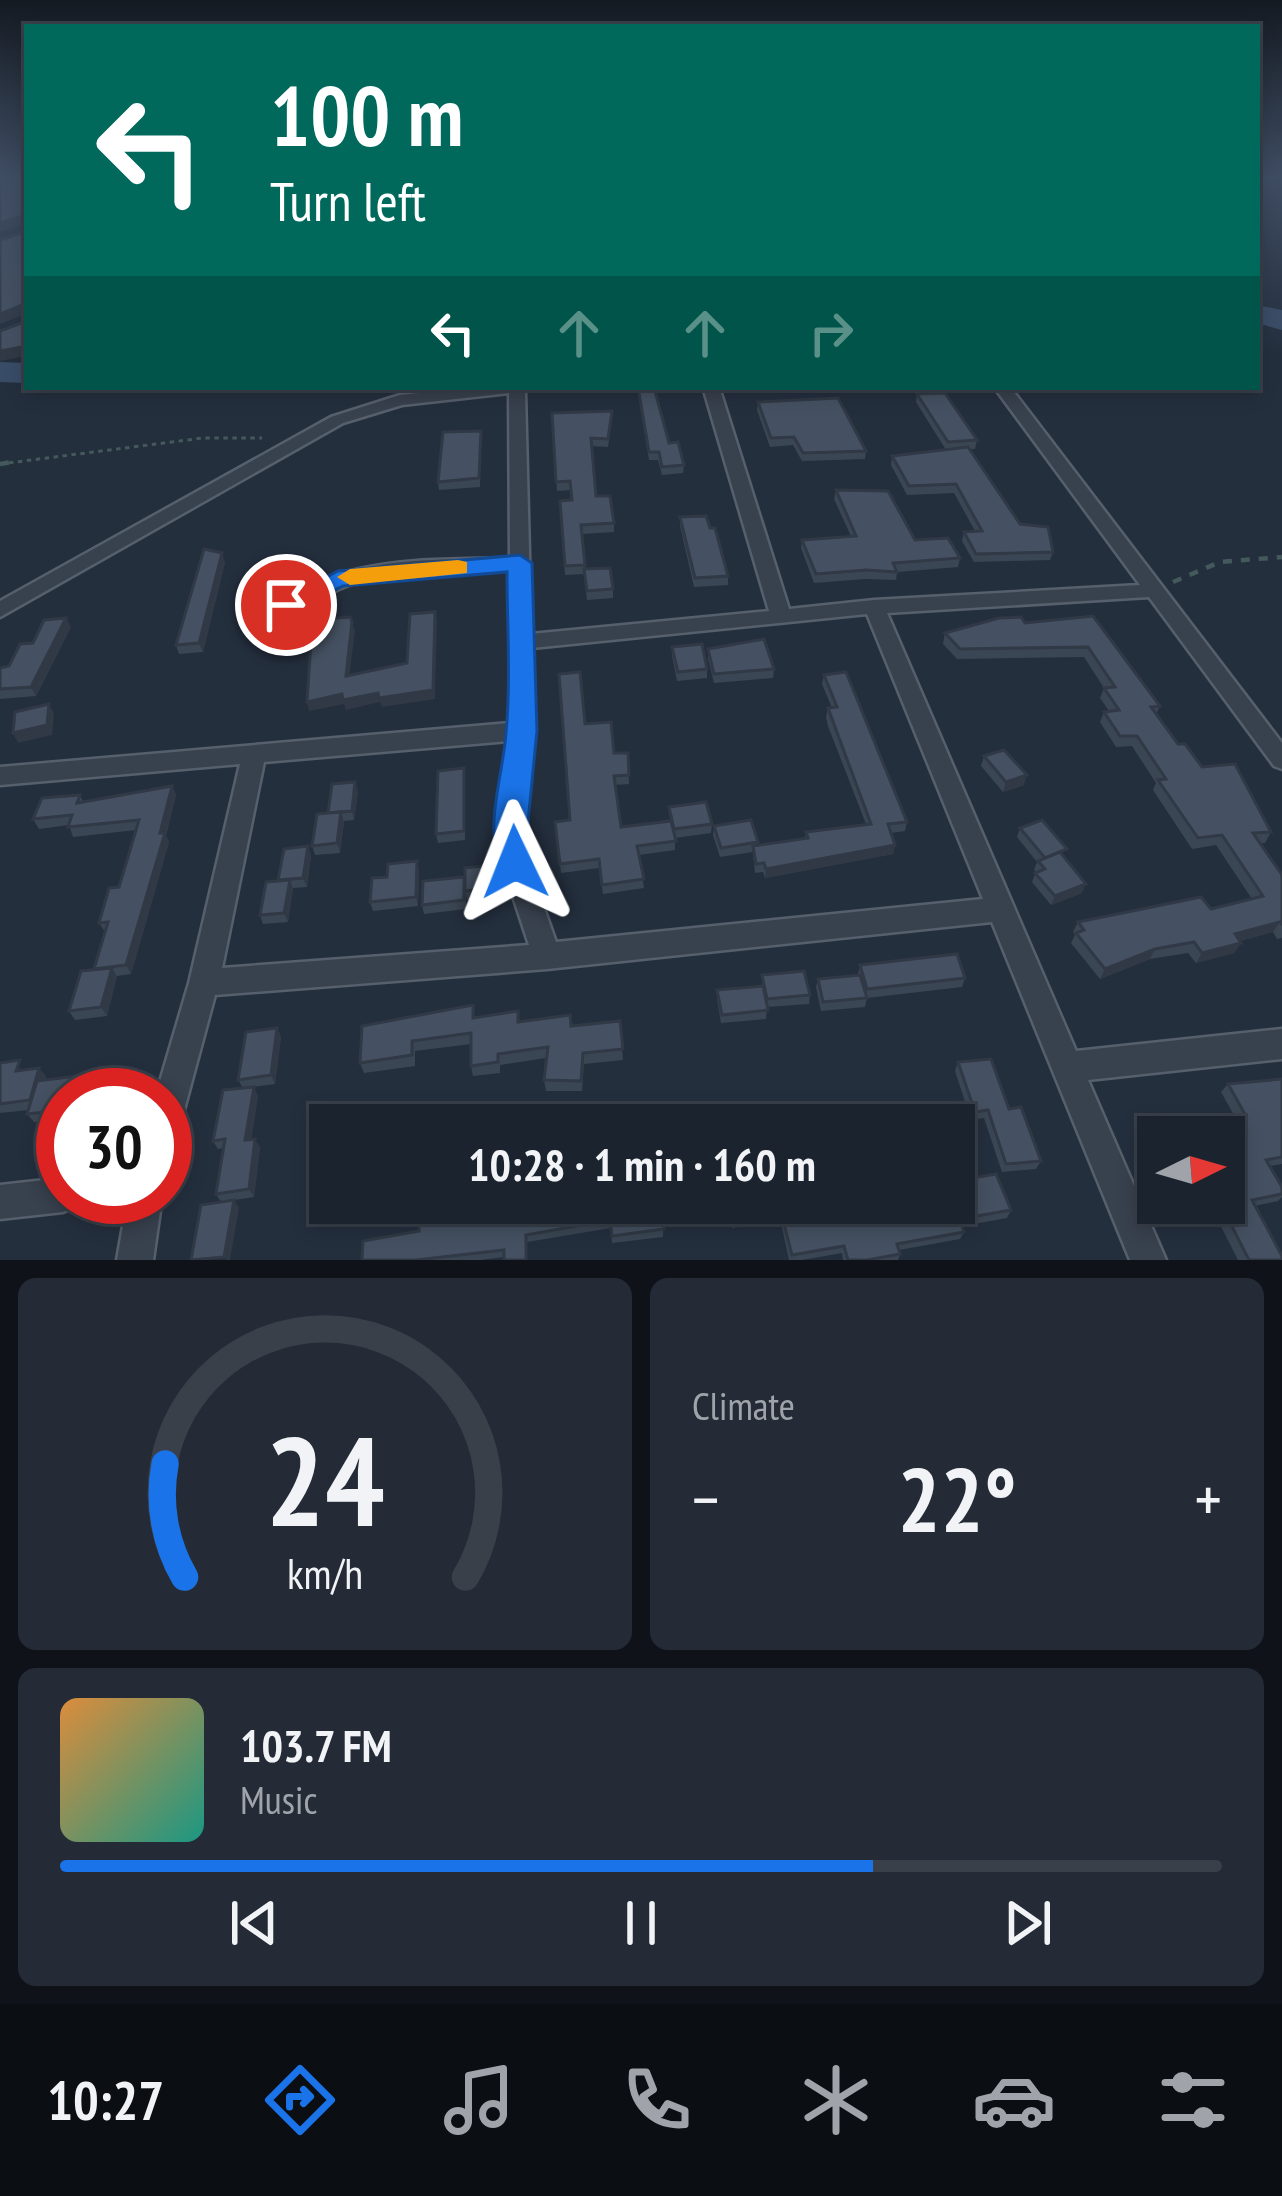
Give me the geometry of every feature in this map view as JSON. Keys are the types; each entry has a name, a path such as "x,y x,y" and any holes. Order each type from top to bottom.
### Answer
{"street":[{"path":"0,610 305,439 379,404 494,390"},
{"path":"519,390 522,731 510,832 547,956"},
{"path":"712,390 781,615"},
{"path":"1004,390 1150,591 1282,760"},
{"path":"270,632 286,605 302,592 338,579 520,563"},
{"path":"523,642 874,607 1150,591"},
{"path":"874,607 1148,1260"},
{"path":"0,776 522,731"},
{"path":"180,1068 204,983 254,755"},
{"path":"204,983 547,956 1003,909"},
{"path":"1070,1067 1282,1044"},
{"path":"0,1202 36,1198"},
{"path":"135,1260 141,1224"}],"path":[{"path":"0,464 203,438 305,439"},
{"path":"1150,591 1220,562 1282,557"}],"building":[{"path":"24,237 24,306 0,314 0,240"},
{"path":"24,322 24,347 0,351 0,331"},
{"path":"639,390 655,390 669,443 678,442 684,465 662,467 659,452 649,452"},
{"path":"945,393 977,440 948,442 917,394"},
{"path":"838,398 866,451 803,453 794,437 771,438 758,402"},
{"path":"612,411 608,439 591,438 596,496 610,496 614,523 581,525 585,565 565,566 560,501 572,500 570,481 556,482 552,413"},
{"path":"481,431 479,478 438,482 443,432"},
{"path":"968,447 1020,524 1048,527 1053,552 976,554 964,532 982,531 956,484 909,486 892,456"},
{"path":"836,490 888,491 915,540 948,538 960,558 893,563 897,572 816,574 802,540 856,536"},
{"path":"706,516 710,528 715,528 728,576 695,578 680,517"},
{"path":"204,549 222,553 199,643 176,645"},
{"path":"610,568 613,589 587,591 584,569"},
{"path":"435,612 433,690 343,700 342,694 307,702 311,641 319,641 322,619 350,617 346,676 407,663 410,614"},
{"path":"1093,616 1160,706 1151,707 1178,744 1185,744 1202,767 1235,764 1271,832 1253,833 1282,875 1282,924 1235,934 1241,943 1202,953 1194,942 1155,949 1105,969 1076,933 1084,930 1078,922 1201,897 1211,909 1263,896 1222,835 1198,838 1158,780 1166,779 1137,736 1120,736 1104,712 1119,710 1104,688 1115,687 1088,647 960,649 945,633 999,618 1021,617 1025,623"},
{"path":"66,618 31,687 0,689 0,668 9,666 20,644 33,643 44,620"},
{"path":"764,639 774,669 714,674 708,649"},
{"path":"702,644 707,669 678,672 672,647"},
{"path":"580,672 585,724 611,722 614,753 628,753 629,775 614,776 621,827 671,821 676,841 637,846 644,879 602,885 599,859 560,864 555,822 570,820 559,674"},
{"path":"846,672 907,822 888,824 895,845 766,869 764,863 756,864 753,846 808,838 806,832 871,824 828,708 837,707 824,675"},
{"path":"49,704 47,725 13,733 15,712"},
{"path":"1004,750 1027,775 1006,782 984,756"},
{"path":"464,768 464,831 436,834 438,771"},
{"path":"355,782 352,811 328,813 332,784"},
{"path":"172,786 160,833 165,833 126,965 94,969 108,922 99,923 109,888 119,887 139,820 68,827 72,815 33,819 42,798 80,795 77,803"},
{"path":"706,802 712,824 674,829 669,807"},
{"path":"341,812 337,843 312,846 317,814"},
{"path":"751,820 758,842 721,848 714,826"},
{"path":"1042,820 1067,849 1045,858 1020,828"},
{"path":"308,846 303,878 278,880 284,849"},
{"path":"1060,852 1086,884 1055,896 1035,873 1045,869 1038,861"},
{"path":"417,861 416,897 370,902 372,878 387,877 388,864"},
{"path":"499,864 507,886 465,891 465,868"},
{"path":"464,877 464,900 422,905 423,881"},
{"path":"290,880 284,913 260,915 266,882"},
{"path":"957,954 965,978 867,989 860,965"},
{"path":"112,968 101,1007 69,1011 81,971"},
{"path":"804,971 810,995 767,999 762,975"},
{"path":"860,975 867,998 823,1002 818,979"},
{"path":"763,986 768,1010 722,1015 717,990"},
{"path":"473,1005 473,1018 518,1011 518,1022 570,1015 571,1026 620,1021 623,1049 583,1053 581,1081 544,1080 548,1047 498,1054 498,1062 471,1066 471,1033 412,1041 412,1055 360,1063 362,1026"},
{"path":"277,1028 271,1075 238,1080 246,1032"},
{"path":"991,1059 1009,1109 1021,1107 1041,1161 1006,1164 988,1110 975,1112 958,1062"},
{"path":"20,1060 16,1071 36,1068 30,1100 0,1104 0,1063"},
{"path":"1282,1079 1282,1157 1266,1160 1282,1194 1252,1200 1282,1260 1249,1260 1231,1224 1245,1224 1246,1116 1228,1084"},
{"path":"36,1084 36,1113 27,1114"},
{"path":"254,1087 245,1140 255,1139 249,1189 216,1194 225,1139 213,1141 223,1090"},
{"path":"996,1174 1011,1210 975,1216 975,1178"},
{"path":"234,1200 224,1257 191,1260 201,1205"},
{"path":"419,1224 588,1224 526,1235 526,1260 504,1260 504,1250 416,1260 362,1260 363,1241 419,1231"},
{"path":"610,1224 663,1224 664,1229 612,1236"},
{"path":"784,1224 962,1224 964,1232 897,1244 900,1254 867,1260 848,1260 844,1246 792,1255"}],"waterway":[{"path":"1260,315 1282,320"},
{"path":"0,372 24,373"}],"slow traffic":[{"path":"350,577 458,568"}],"route":[{"path":"286,605 302,592 338,579 520,563 522,731 510,832 515,862"}]}
